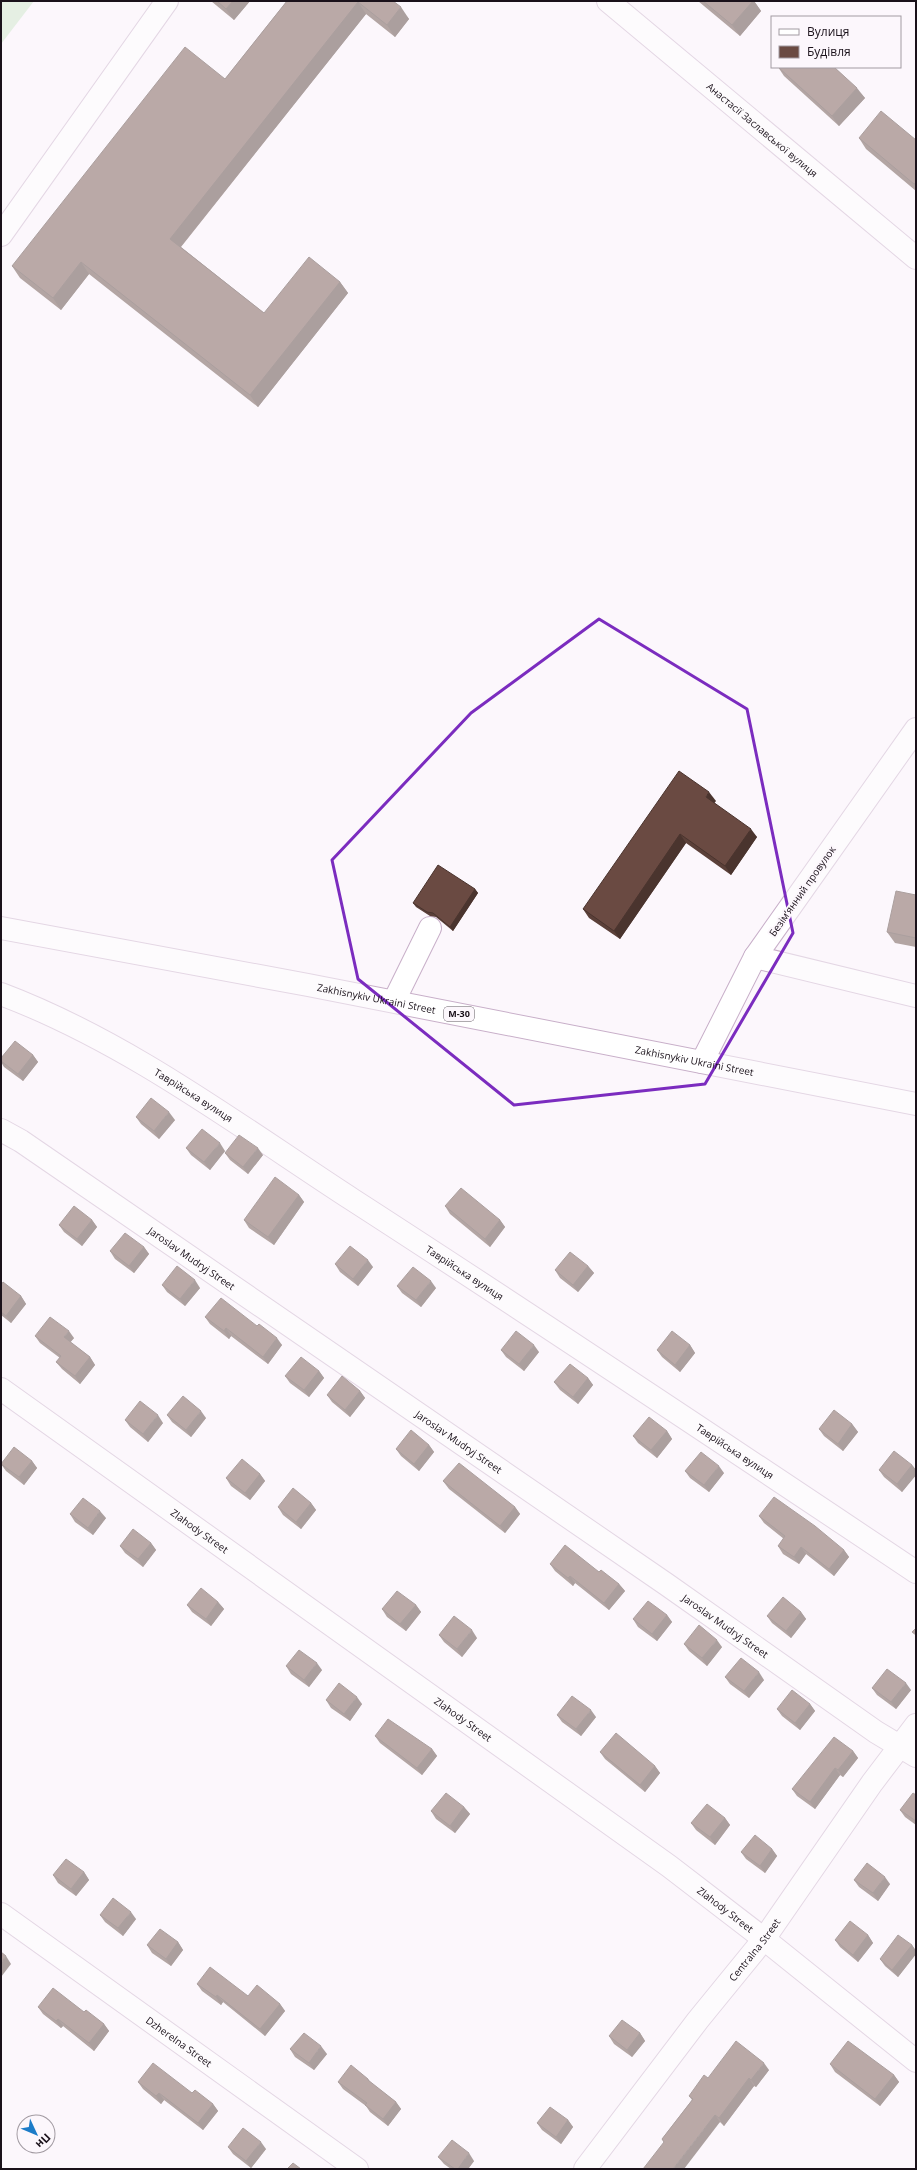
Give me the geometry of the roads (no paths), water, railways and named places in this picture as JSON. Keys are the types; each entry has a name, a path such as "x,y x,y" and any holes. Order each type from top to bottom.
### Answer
{"main road":[{"path":"1,235 167,1"},
{"name":"Анастасії Заславської вулиця","path":"608,1 916,258"},
{"name":"Безімʼянний провулок","path":"702,1062 755,957 916,729"},
{"name":"Zakhisnykiv Ukraini Street","path":"1,928 394,1001 916,1104"},
{"path":"394,1001 430,928"},
{"path":"755,957 916,996"},
{"name":"Таврійська вулиця","path":"1,994 41,1010 141,1063 530,1315 916,1572"},
{"name":"Jaroslav Mudryj Street","path":"1,1130 21,1141 653,1575 876,1732 909,1751"},
{"name":"Zlahody Street","path":"1,1389 668,1866 764,1939 916,2061"},
{"name":"Centralna Street","path":"586,2169 698,2020 764,1939 872,1783 909,1751 916,1725"},
{"name":"Dzherelna Street","path":"1,1914 357,2169"}]}
